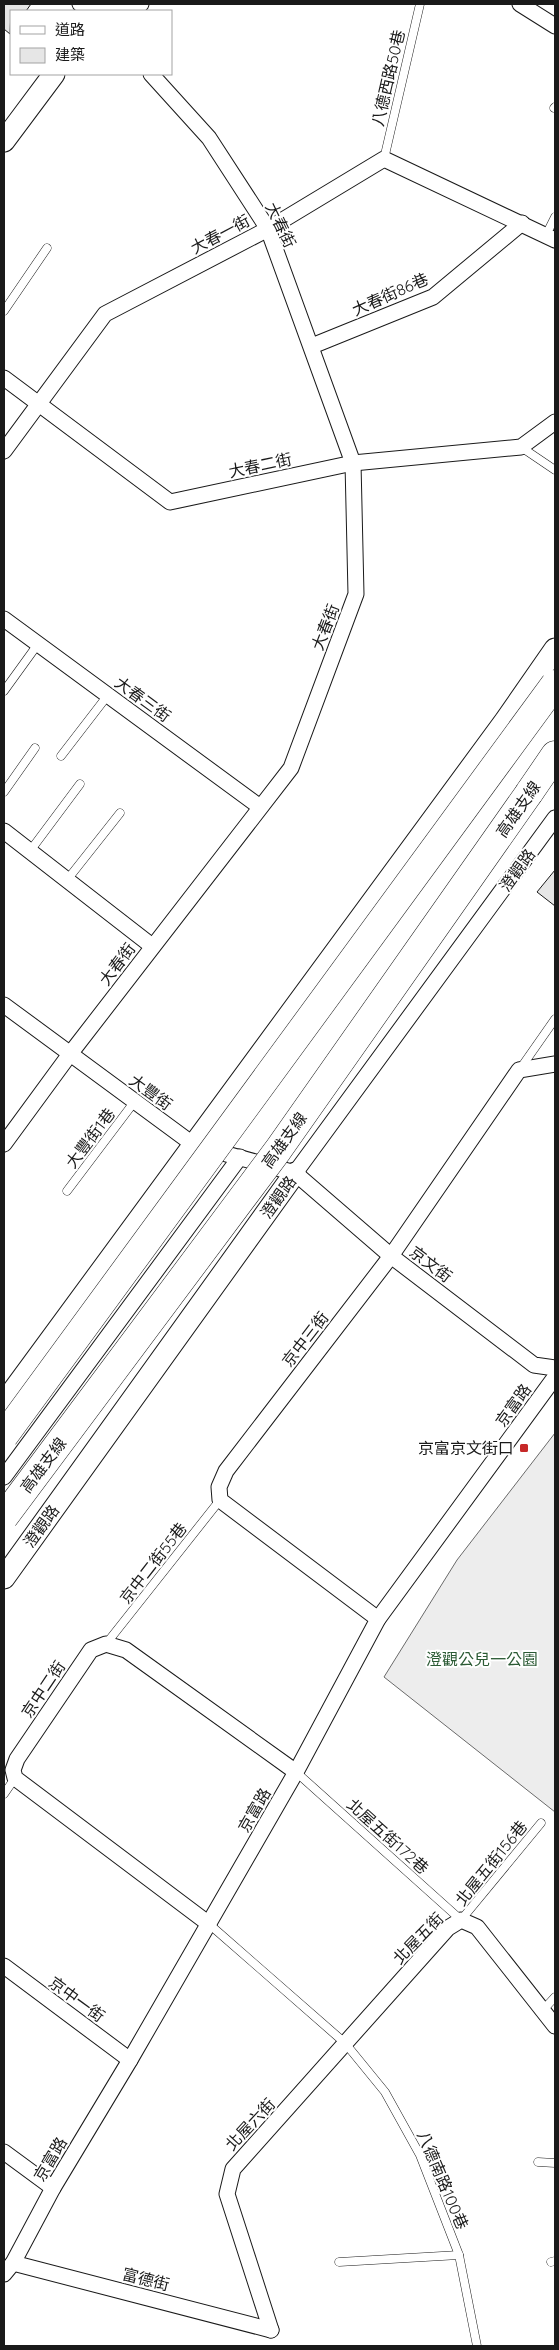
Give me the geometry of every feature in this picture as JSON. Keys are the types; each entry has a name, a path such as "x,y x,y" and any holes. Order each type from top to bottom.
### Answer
{"highway":[{"path":"4,1436 555,684"},
{"name":"高雄支線","path":"4,1517 278,1150 555,755"},
{"path":"529,793 555,772"}],"street":[{"path":"116,10 141,4"},
{"path":"520,4 555,26"},
{"path":"4,141 53,75"},
{"name":"大春街","path":"4,1144 152,946 291,768 356,594 353,463 268,228 209,138 152,75"},
{"path":"384,159 551,237"},
{"name":"大春一街","path":"4,451 106,314 268,228 384,159"},
{"name":"大春街86巷","path":"312,346 433,297 522,223"},
{"name":"大春二街","path":"4,378 170,502 353,463 521,447"},
{"path":"521,447 555,422"},
{"name":"大春三街","path":"4,619 260,807"},
{"path":"4,1403 505,721 555,649"},
{"name":"澄觀路","path":"4,1578 295,1173 555,818"},
{"path":"4,831 152,946"},
{"name":"大豐街","path":"4,1005 194,1145 295,1173"},
{"path":"519,1070 555,1064"},
{"name":"京中三街","path":"220,1500 220,1487 226,1471 392,1256 519,1070"},
{"path":"4,1477 240,1158"},
{"name":"京文街","path":"295,1173 392,1256 534,1365 555,1368"},
{"name":"京富路","path":"8,2269 53,2188 130,2060 296,1772 378,1619 555,1377"},
{"path":"220,1500 378,1619"},
{"path":"106,1644 126,1650 296,1772"},
{"name":"京中二街","path":"15,1778 13,1770 17,1759 43,1720 91,1650 106,1644"},
{"path":"15,1778 208,1924"},
{"name":"北屋五街","path":"345,2043 448,1928 461,1920 477,1927 544,2009 555,2026"},
{"name":"京中一街","path":"4,1966 130,2060"},
{"name":"北屋六街","path":"270,2330 227,2194 233,2169 345,2043"},
{"path":"4,2152 53,2188"},
{"name":"富德街","path":"8,2269 270,2330"}],"lane":[{"name":"八德西路50巷","path":"384,159 420,4"},
{"path":"551,237 555,217"},
{"path":"4,311 47,248"},
{"path":"521,447 555,470"},
{"path":"4,691 38,644"},
{"path":"61,756 108,695"},
{"path":"4,792 35,748"},
{"path":"30,851 80,784"},
{"path":"67,880 120,813"},
{"path":"519,1070 555,1020"},
{"name":"大豐街1巷","path":"67,1191 134,1101"},
{"name":"京中二街55巷","path":"106,1644 220,1500"},
{"name":"北屋五街172巷","path":"296,1772 461,1920"},
{"path":"4,1794 15,1778"},
{"name":"北屋五街156巷","path":"461,1920 541,1823"},
{"name":"八德南路100巷","path":"208,1924 345,2043 385,2092 420,2156 459,2255 477,2346"},
{"path":"544,2009 555,1997"},
{"path":"538,2162 555,2163"},
{"path":"339,2262 459,2255"}],"shaded area":[{"name":"澄觀公兒一公園","path":"555,1433 555,1812 384,1677 457,1560"}],"building":[{"path":"4,4 31,4 27,10 10,10 10,34 4,29"},
{"path":"555,870 555,906 537,892"}],"place":[{"name":"京富京文街口","path":"524,1448"}]}
